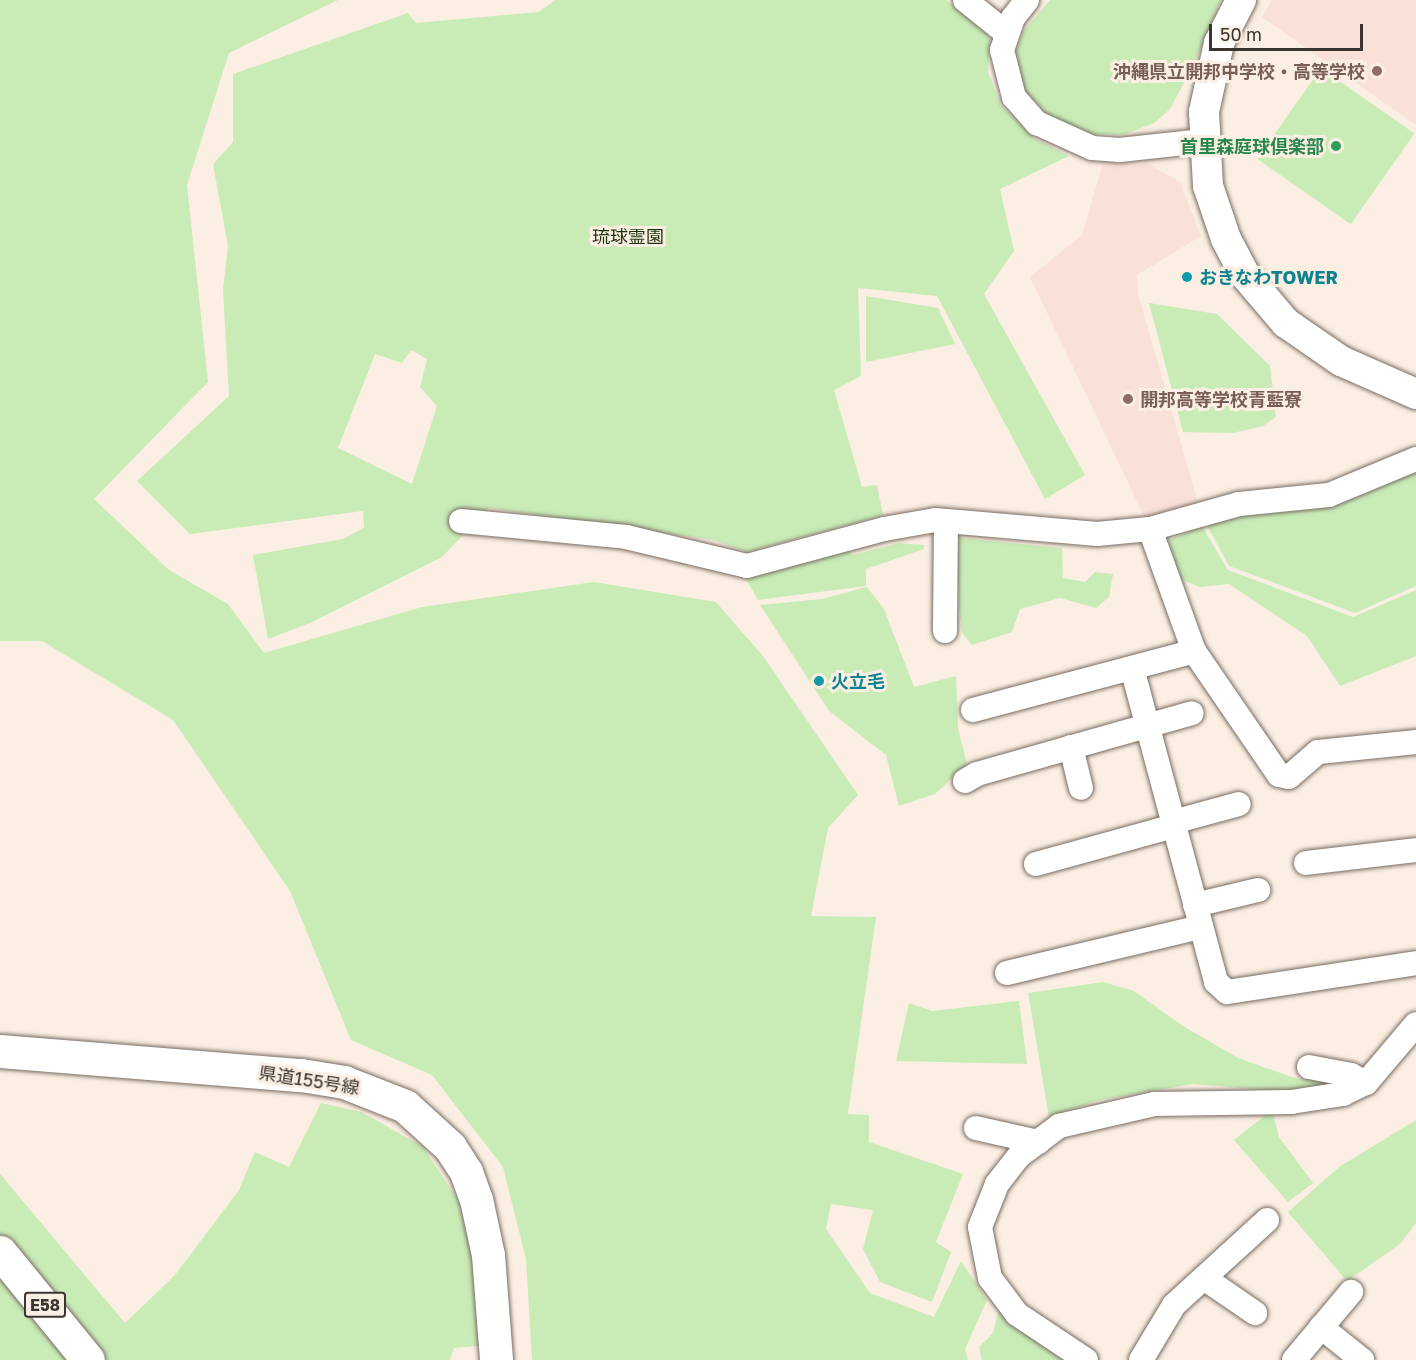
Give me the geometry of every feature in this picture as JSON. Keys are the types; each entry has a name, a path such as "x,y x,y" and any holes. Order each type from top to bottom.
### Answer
{"main road":[{"name":"県道155号線","path":"0,1051 301,1075 344,1082 405,1106 422,1117 450,1147 472,1190 488,1255 496,1360"},
{"name":"E58","path":"0,1252 88,1360"}],"street":[{"path":"965,0 1006,33"},
{"path":"1026,0 1006,33 1002,50 1014,97 1037,123 1092,148 1120,150 1203,141"},
{"path":"1241,0 1212,66 1203,141 1208,186 1218,220 1234,256 1258,294 1286,323 1324,351 1416,394"},
{"path":"461,521 626,537 747,566 884,529 946,520 1097,534 1150,529 1239,504 1329,495 1416,459"},
{"path":"945,631 946,520"},
{"path":"1150,529 1194,651 1280,775 1289,777 1318,752 1416,742"},
{"path":"973,710 1194,651"},
{"path":"1132,668 1216,982 1227,992 1416,963"},
{"path":"965,782 976,774 1192,713"},
{"path":"1071,747 1081,788"},
{"path":"1036,864 1239,804"},
{"path":"1306,862 1416,850"},
{"path":"1007,973 1198,916 1258,890"},
{"path":"1086,1360 1017,1314 990,1278 980,1227 997,1184 1020,1155 1059,1126 1155,1104 1292,1102 1328,1098 1366,1083 1416,1024"},
{"path":"1309,1067 1351,1075 1366,1083"},
{"path":"976,1128 1038,1142"},
{"path":"1141,1360 1174,1305 1267,1220"},
{"path":"1204,1278 1255,1313"},
{"path":"1294,1360 1351,1292"},
{"path":"1322,1327 1360,1351"}],"shaded area":[{"name":"沖縄県立開邦中学校・高等学校","path":"1272,0 1416,0 1416,125 1262,17"},
{"name":"開邦高等学校青藍寮","path":"1103,163 1149,164 1180,182 1201,236 1137,275 1138,294 1198,503 1155,517 1144,516 1030,277 1082,235"}],"green space":[{"path":"0,0 338,0 229,53 187,185 208,382 94,499 169,570 228,604 264,653 422,607 594,582 716,602 763,656 858,795 828,828 811,916 876,917 848,1114 869,1115 869,1142 963,1174 936,1242 951,1252 932,1302 880,1282 863,1249 873,1210 831,1204 826,1229 870,1293 934,1317 961,1261 987,1300 965,1349 968,1360 532,1360 526,1259 503,1167 432,1075 351,1040 290,891 173,720 42,641 0,641"},
{"name":"琉球霊園","path":"555,0 946,0 986,33 990,41 988,72 1001,105 1034,138 1069,156 1000,189 1014,251 984,294 1085,475 1045,499 937,296 858,288 861,376 834,390 862,487 877,485 883,515 747,552 713,540 489,508 442,557 310,623 268,639 253,555 343,539 364,528 363,511 190,534 137,481 229,396 223,290 228,246 213,164 233,142 233,74 408,13 416,23 539,12","holes":["411,350 427,359 420,387 437,406 412,484 338,448 375,354 402,363"]},
{"path":"1050,0 1221,0 1194,64 1170,109 1154,123 1123,135 1093,134 1066,124 1050,116 1023,90 1013,56 1025,29"},
{"name":"首里森庭球倶楽部","path":"1321,68 1414,133 1351,224 1257,159"},
{"path":"866,296 938,308 955,344 866,362"},
{"path":"1149,303 1217,314 1270,366 1276,417 1263,426 1233,433 1183,432"},
{"path":"1416,467 1416,586 1355,613 1229,566 1202,516"},
{"path":"1202,526 1228,570 1353,617 1416,590 1416,656 1340,686 1307,636 1229,584 1200,587 1180,579 1169,540"},
{"path":"951,537 1062,548 1063,578 1085,582 1095,572 1113,574 1109,597 1096,608 1060,598 1020,609 1012,632 972,645 962,633"},
{"path":"899,543 924,545 924,549 866,569 866,586 758,600 746,579 846,548 853,555"},
{"path":"867,587 884,609 914,687 956,676 958,728 967,764 935,794 899,806 886,755 829,711 760,605 822,599"},
{"path":"1103,982 1134,991 1183,1026 1238,1058 1298,1079 1331,1079 1331,1085 1303,1093 1193,1084 1100,1100 1049,1117 1028,993"},
{"path":"1019,1001 1027,1064 896,1061 909,1003 932,1011"},
{"path":"321,1103 362,1112 423,1147 459,1202 474,1262 479,1346 454,1348 450,1360 0,1360 0,1174 125,1323 175,1275 239,1190 255,1152 289,1167"},
{"path":"1272,1110 1279,1137 1313,1183 1288,1202 1234,1140"},
{"path":"1416,1120 1416,1223 1400,1244 1347,1281 1288,1212 1339,1167"},
{"path":"1000,1304 1072,1360 982,1360 979,1347 993,1333"}],"place":[{"name":"沖縄県立開邦中学校・高等学校","path":"1377,71"},
{"name":"首里森庭球倶楽部","path":"1336,146"},
{"name":"おきなわTOWER","path":"1187,277"},
{"name":"開邦高等学校青藍寮","path":"1128,399"},
{"name":"火立毛","path":"819,681"}]}
